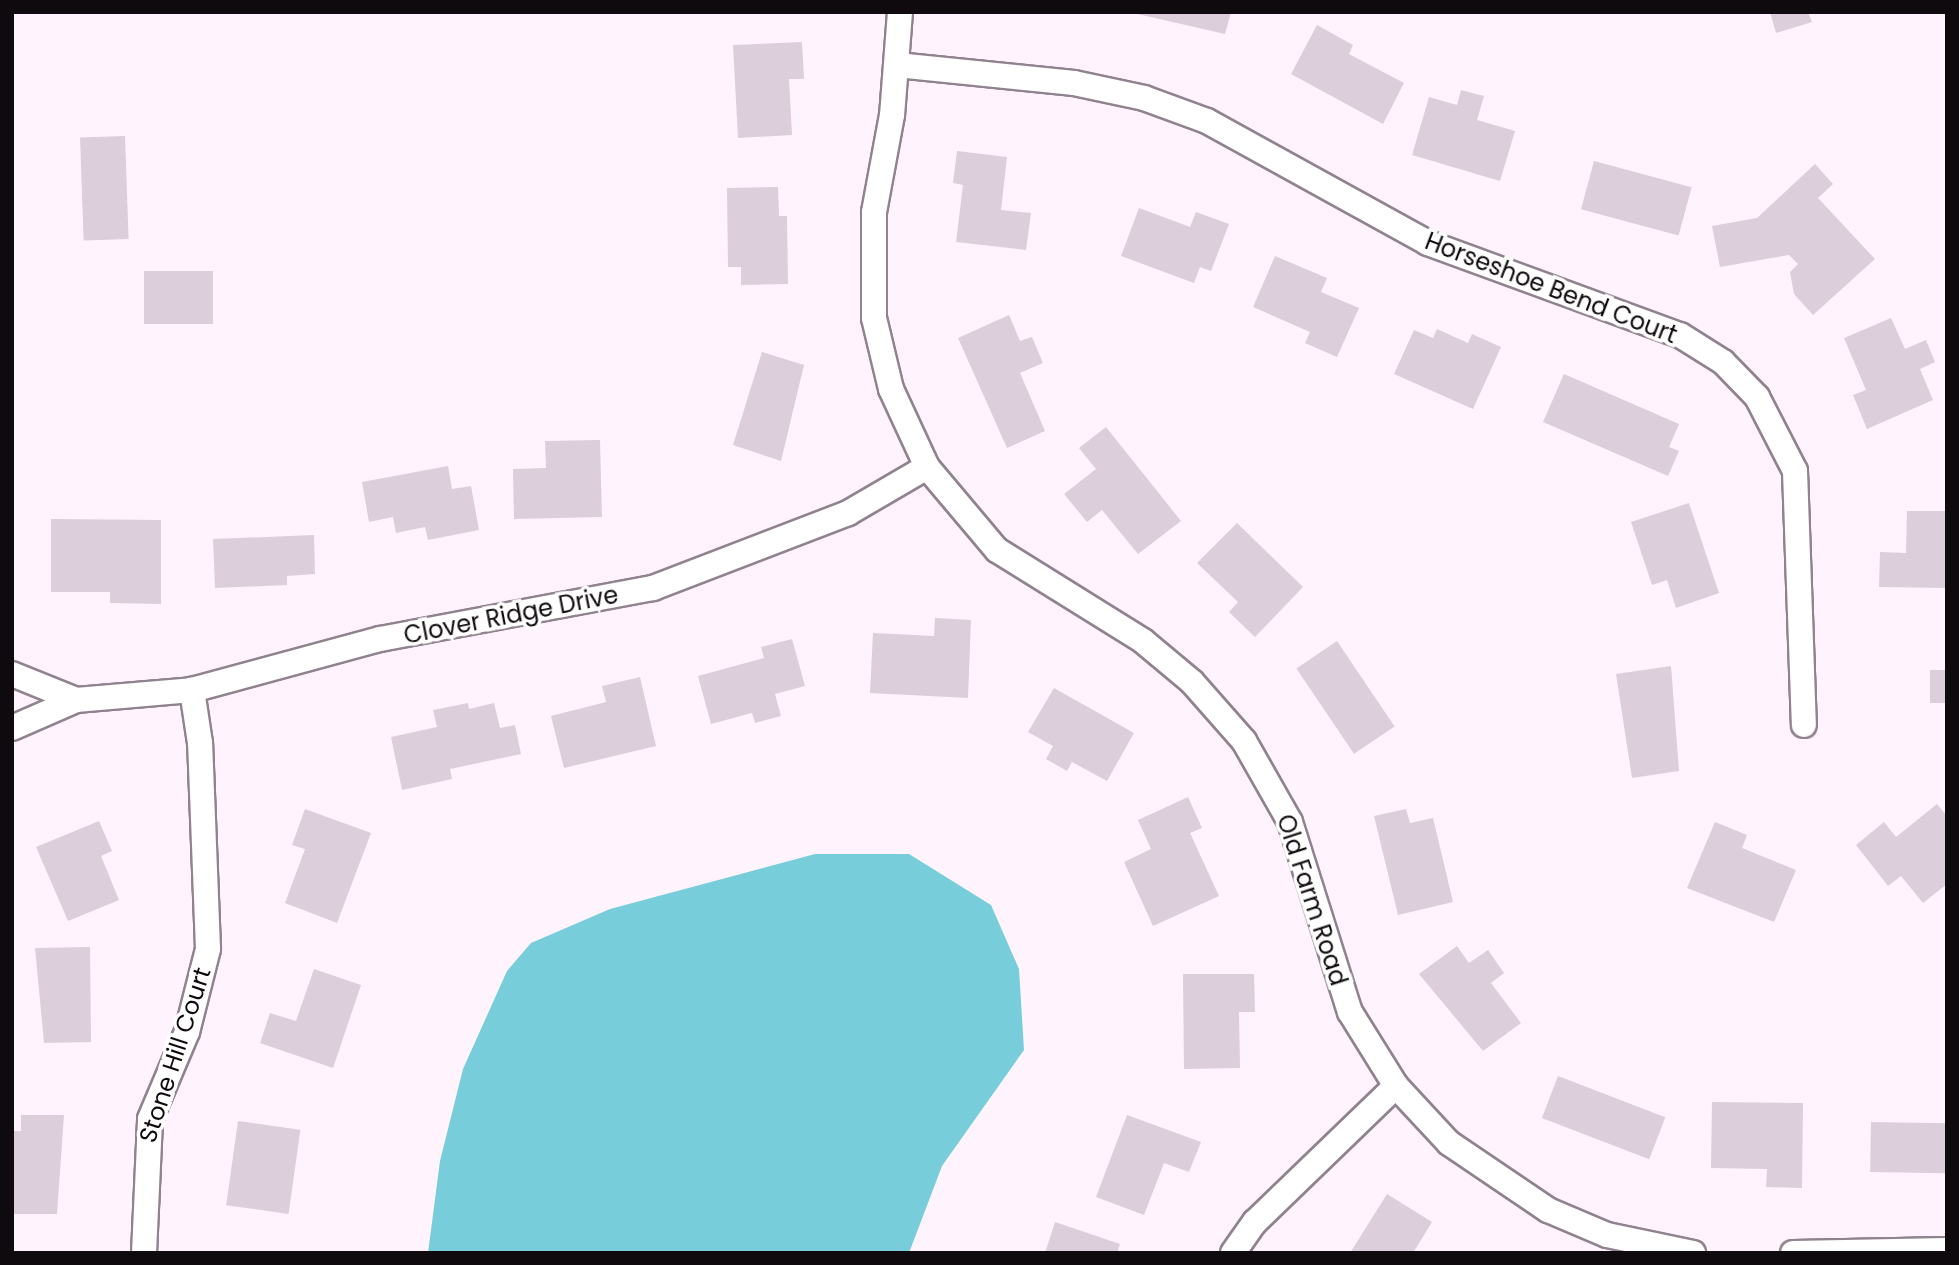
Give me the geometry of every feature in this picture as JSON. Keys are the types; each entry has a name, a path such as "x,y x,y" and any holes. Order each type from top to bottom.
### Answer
{"street":[{"name":"Old Farm Road","path":"900,12 897,65 874,212 874,318 891,389 927,467 998,550 1143,640 1192,682 1244,741 1290,822 1350,1012 1396,1086 1449,1143 1530,1201 1607,1235 1693,1253"},
{"name":"Horseshoe Bend Court","path":"897,65 1074,83 1144,98 1207,121 1428,243 1680,335 1723,362 1757,397 1795,471 1804,724"},
{"name":"Clover Ridge Drive","path":"12,728 76,700 192,690 380,639 653,588 848,513 927,467"},
{"name":"Clover Ridge Drive","path":"12,674 76,700"},
{"name":"Stone Hill Court","path":"144,1253 150,1119 187,1032 208,949 200,743 192,690"},
{"path":"1233,1253 1255,1223 1396,1086"},
{"path":"1793,1253 1947,1250"}],"water":[{"path":"815,854 909,854 991,905 1019,969 1024,1050 942,1166 909,1253 428,1253 440,1161 463,1069 507,971 531,943 610,909"}],"building":[{"path":"1133,12 1231,12 1225,34 1133,13"},
{"path":"1770,12 1808,12 1812,22 1776,33"},
{"path":"1317,25 1353,45 1349,54 1404,83 1383,124 1291,74"},
{"path":"802,42 804,79 789,79 792,135 738,138 733,45"},
{"path":"1461,90 1484,96 1477,120 1515,131 1500,181 1412,155 1429,97 1457,105"},
{"path":"125,136 129,239 84,241 80,138"},
{"path":"957,151 1007,157 1001,210 1031,213 1026,250 956,242 963,185 953,183"},
{"path":"1594,161 1692,187 1679,235 1581,209"},
{"path":"1815,164 1833,184 1818,198 1875,259 1813,315 1794,294 1790,272 1798,264 1789,255 1720,267 1712,226 1757,218"},
{"path":"778,187 779,216 787,216 788,284 741,285 741,267 728,267 727,188"},
{"path":"1139,208 1190,227 1196,212 1229,224 1211,271 1200,267 1194,283 1121,256"},
{"path":"1275,256 1327,278 1321,292 1359,308 1337,357 1305,343 1310,332 1253,307"},
{"path":"144,271 213,271 213,324 144,324"},
{"path":"1009,315 1020,341 1032,337 1043,363 1020,373 1045,431 1007,448 958,338"},
{"path":"1891,318 1905,349 1926,340 1935,362 1920,369 1933,400 1867,429 1853,395 1866,390 1844,338"},
{"path":"1437,329 1468,343 1472,334 1501,347 1473,409 1394,374 1414,330 1433,338"},
{"path":"762,352 804,365 781,461 733,445"},
{"path":"1564,374 1679,424 1669,447 1679,451 1668,476 1543,422"},
{"path":"1106,427 1181,521 1138,554 1102,510 1087,522 1064,494 1096,469 1079,448"},
{"path":"600,440 602,517 514,519 513,469 546,468 545,441"},
{"path":"448,466 452,489 471,486 479,530 428,540 425,527 396,533 393,517 369,522 362,482"},
{"path":"1689,503 1719,593 1676,608 1667,580 1652,585 1631,522"},
{"path":"1907,511 1947,511 1947,588 1879,587 1880,552 1906,553"},
{"path":"51,519 161,520 161,604 110,603 110,592 51,592"},
{"path":"1237,523 1303,587 1255,637 1229,612 1238,602 1197,563"},
{"path":"314,535 315,574 287,576 287,585 215,588 213,539"},
{"path":"935,618 971,620 968,698 870,693 873,633 934,636"},
{"path":"792,639 805,686 775,694 781,716 755,723 752,713 711,724 698,676 764,658 761,647"},
{"path":"1337,641 1395,726 1354,754 1296,668"},
{"path":"1671,666 1679,771 1632,778 1616,674"},
{"path":"1930,670 1947,670 1947,703 1930,703"},
{"path":"640,677 656,746 564,768 551,716 606,702 602,686"},
{"path":"1054,688 1134,733 1107,781 1072,762 1067,771 1046,759 1053,746 1028,732"},
{"path":"468,703 469,709 494,703 500,728 515,725 521,754 450,769 452,779 402,790 391,737 437,727 433,710"},
{"path":"1188,797 1202,828 1190,833 1219,896 1153,926 1124,862 1151,849 1138,820"},
{"path":"1937,804 1947,816 1947,884 1923,903 1901,876 1888,886 1856,845 1884,822 1896,837"},
{"path":"305,809 371,833 337,923 285,903 305,849 292,845"},
{"path":"1406,809 1410,823 1433,818 1453,902 1398,915 1374,816"},
{"path":"99,821 112,851 101,856 119,900 68,921 36,847"},
{"path":"1715,822 1747,835 1742,848 1796,870 1774,922 1687,888"},
{"path":"1457,946 1469,963 1488,950 1504,973 1491,983 1521,1023 1483,1051 1419,974"},
{"path":"90,947 91,1042 44,1043 35,948"},
{"path":"314,969 361,985 333,1068 260,1043 270,1013 296,1021"},
{"path":"1183,974 1254,974 1255,1012 1239,1012 1240,1068 1184,1069"},
{"path":"1558,1076 1665,1117 1649,1159 1542,1118"},
{"path":"1712,1102 1803,1103 1802,1188 1766,1187 1767,1169 1711,1168"},
{"path":"21,1115 64,1115 57,1214 12,1214 12,1131 21,1131"},
{"path":"1127,1115 1201,1142 1189,1172 1164,1163 1144,1215 1096,1197"},
{"path":"238,1121 300,1130 289,1214 226,1205"},
{"path":"1871,1122 1947,1123 1946,1173 1870,1172"},
{"path":"1387,1194 1432,1222 1413,1253 1350,1253"},
{"path":"1055,1222 1120,1244 1117,1253 1045,1253"}]}
